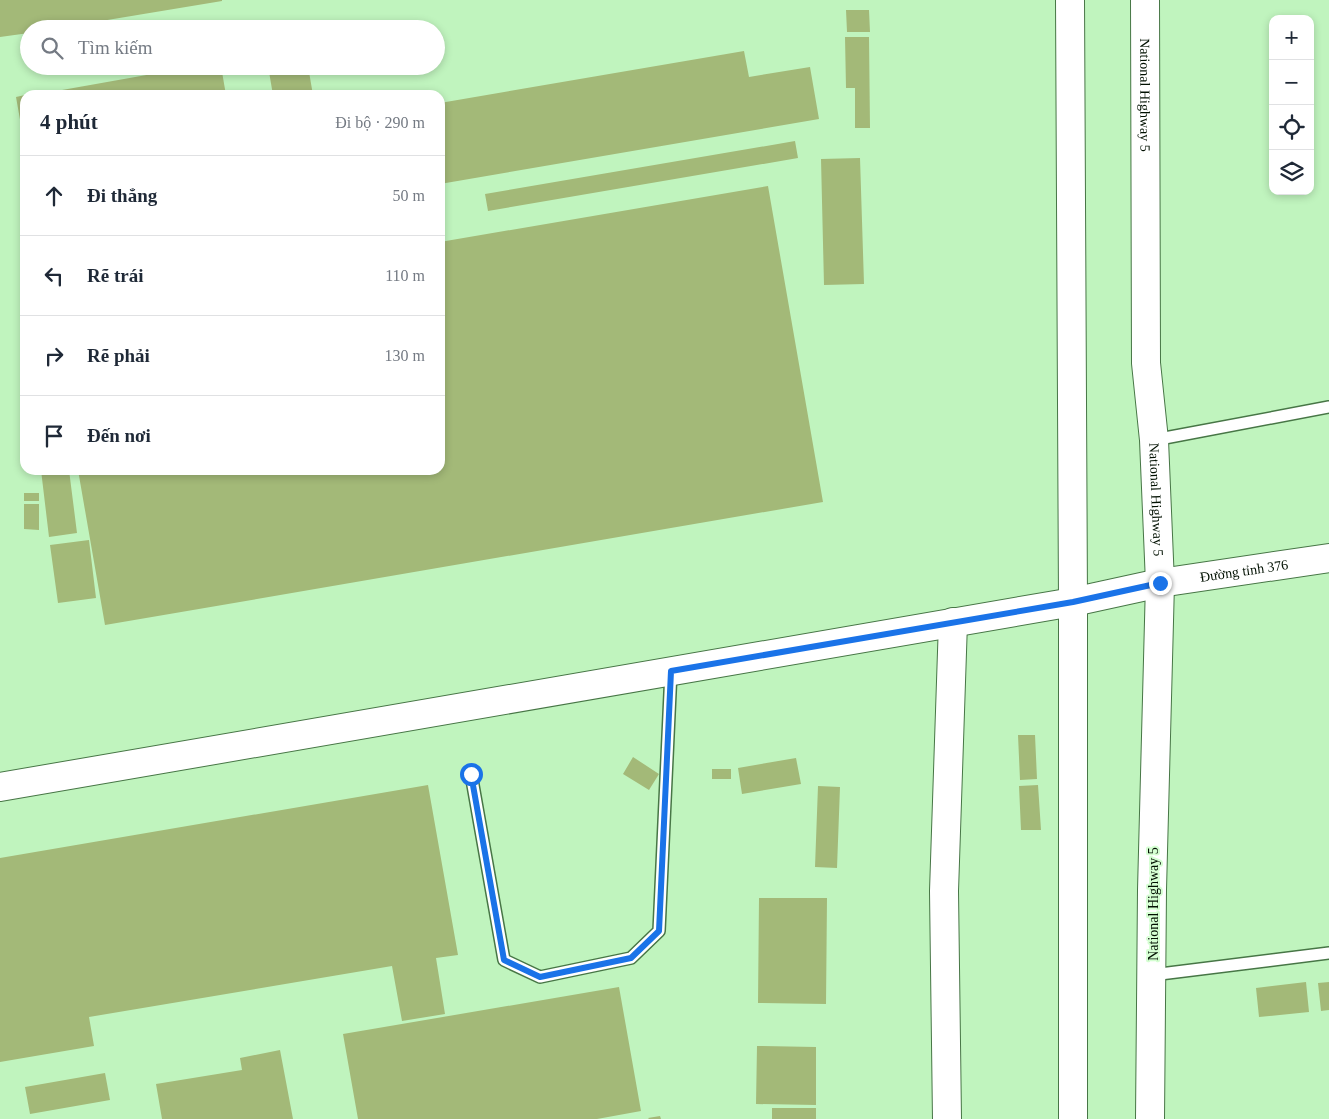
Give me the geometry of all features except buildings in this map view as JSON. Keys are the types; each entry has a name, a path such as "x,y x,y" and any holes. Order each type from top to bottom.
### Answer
{"main road":[{"path":"1070,0 1073,1119"},
{"name":"National Highway 5","path":"1145,0 1146,363 1154,440 1160,583 1152,890 1150,1119"},
{"name":"Đường tỉnh 376","path":"0,786 1073,602 1160,583 1329,558"},
{"path":"947,1119 944,891 953,622"}],"lane":[{"path":"1154,440 1329,407"},
{"path":"471,774 504,960 540,977 631,958 659,931 671,671"},
{"path":"1152,975 1329,953"}],"route":[{"path":"471,774 504,960 540,977 631,958 659,931 671,671 1073,602 1160,583"}]}
